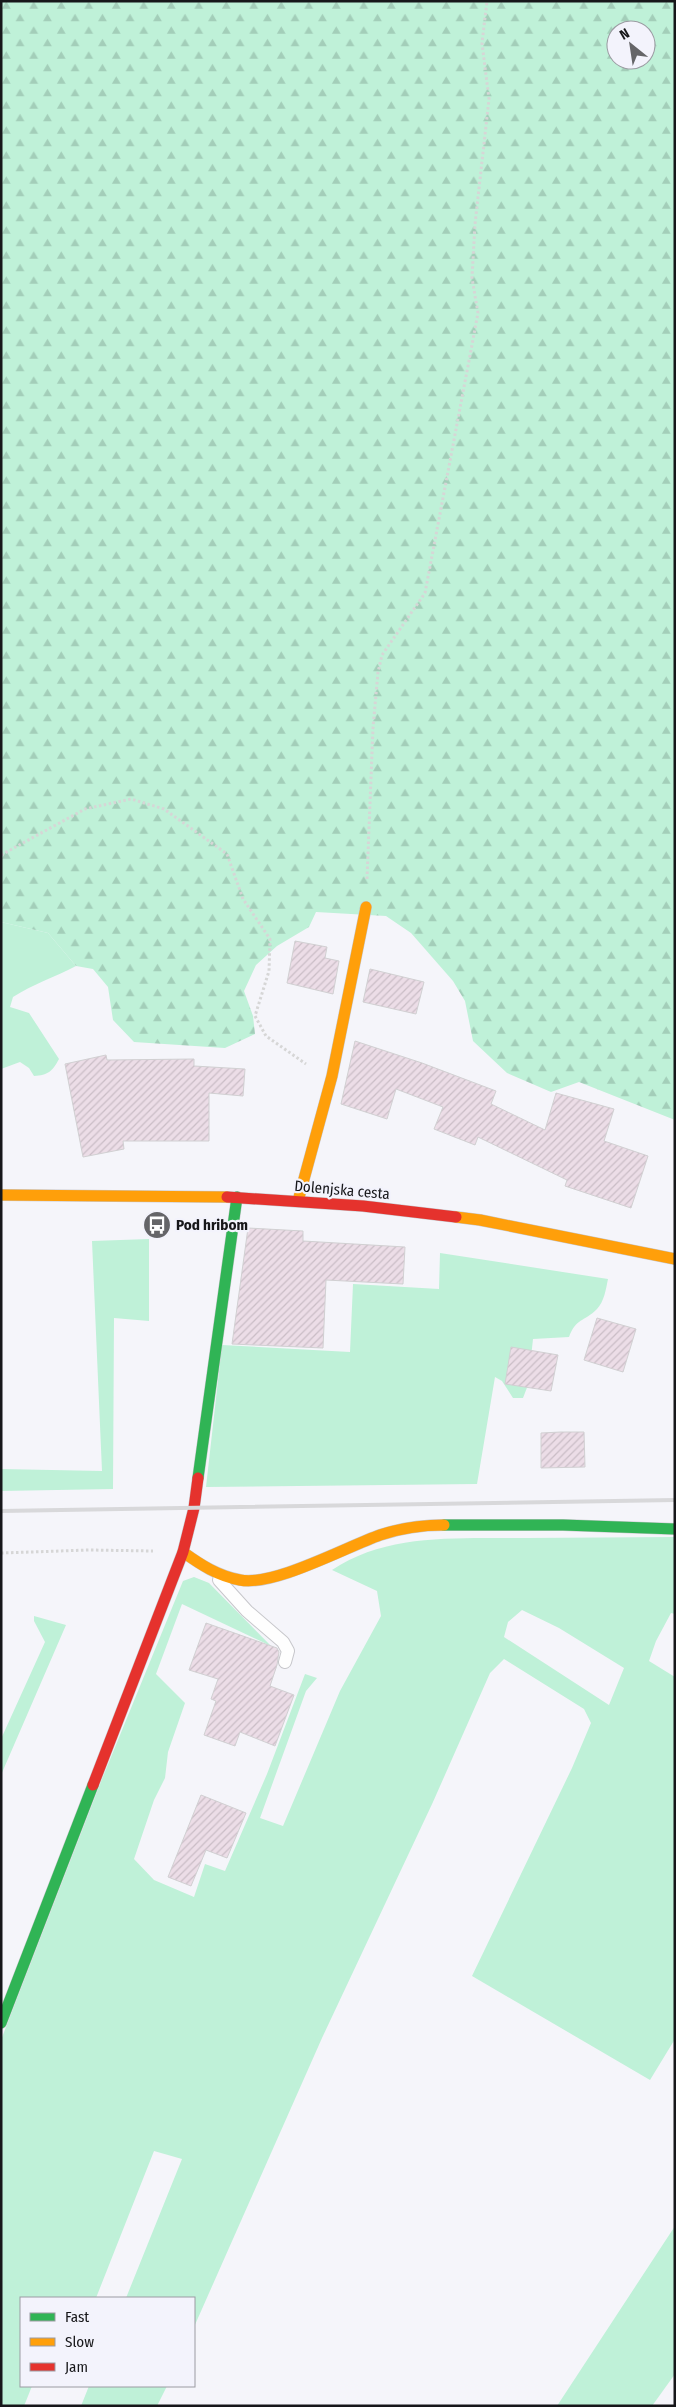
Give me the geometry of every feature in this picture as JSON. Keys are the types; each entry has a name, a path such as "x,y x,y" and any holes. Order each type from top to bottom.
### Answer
{"street":[{"path":"298,1201 332,1076 366,907"},
{"name":"Dolenjska cesta","path":"1,1195 237,1197 363,1206 480,1220 675,1259"},
{"path":"1,2023 182,1552 194,1508 237,1197"},
{"path":"182,1552 210,1571 242,1581 280,1576 381,1535 424,1525 563,1525 675,1529"}],"lane":[{"path":"210,1571 248,1611 283,1642 288,1651 286,1662"}],"path":[{"path":"366,907 373,728 378,672 382,654 425,593 478,313 472,278 475,224 489,99 482,43 487,1"},
{"path":"1,854 85,809 131,799 164,809 227,854 243,899 270,939 269,971 254,1016 261,1030 278,1045 304,1062 332,1076"},
{"path":"1,1553 90,1550 182,1552"}],"green space":[{"path":"1,1 675,1 675,1120 579,1082 551,1092 507,1073 473,1041 465,1001 453,981 411,933 386,916 316,912 309,927 277,946 256,965 244,991 253,1016 255,1034 225,1048 134,1042 113,1020 108,987 93,969 76,966 48,933 1,922"},
{"path":"1,922 48,933 76,966 13,997 10,1007 29,1013 59,1059 52,1070 43,1075 34,1076 29,1068 20,1062 1,1069"},
{"path":"149,1239 149,1321 114,1318 113,1489 1,1491 1,1469 102,1471 92,1241"},
{"path":"440,1253 608,1279 599,1306 574,1326 569,1337 533,1339 528,1385 523,1398 513,1398 502,1381 495,1377 477,1484 206,1487 222,1345 350,1352 353,1284 439,1289"},
{"path":"675,1537 675,1614 671,1613 656,1641 649,1661 675,1677 675,2039 650,2080 472,1976 572,1768 591,1723 584,1709 504,1659 490,1673 433,1802 322,2038 195,2325 195,2297 126,2297 182,2159 154,2151 96,2297 20,2297 20,2387 32,2387 24,2406 1,2406 1,2040 102,1779 183,1581 194,1577 209,1583 271,1646 182,1604 156,1674 185,1703 168,1752 165,1778 154,1800 134,1859 154,1880 194,1897 205,1864 225,1871 267,1774 305,1674 317,1678 306,1691 260,1818 283,1826 340,1691 381,1616 377,1591 332,1570 354,1558 377,1549 401,1543 477,1538","holes":["522,1610 559,1628 624,1668 609,1705 504,1637 508,1622"]},
{"path":"34,1616 66,1625 1,1775 1,1739 45,1642 34,1621"},
{"path":"675,2226 675,2374 652,2406 557,2406"},
{"path":"89,2387 166,2387 157,2406 81,2406"}],"building":[{"path":"295,941 327,947 325,958 339,961 333,994 287,983"},
{"path":"370,969 424,982 416,1014 363,1002"},
{"path":"355,1041 422,1063 496,1091 491,1104 545,1130 556,1093 614,1109 604,1141 648,1156 631,1208 565,1186 567,1180 478,1137 475,1145 434,1129 443,1107 396,1089 387,1119 341,1104"},
{"path":"106,1055 107,1060 194,1059 194,1066 245,1069 243,1096 209,1093 209,1141 123,1141 124,1149 83,1157 65,1064"},
{"path":"248,1228 303,1231 303,1241 405,1247 403,1284 326,1280 323,1348 232,1344"},
{"path":"597,1318 636,1329 623,1372 584,1360"},
{"path":"511,1347 558,1355 551,1391 505,1384"},
{"path":"584,1432 585,1467 541,1468 541,1433"},
{"path":"206,1623 277,1648 279,1652 277,1665 270,1686 294,1695 275,1746 240,1732 235,1746 204,1735 216,1701 211,1699 218,1679 189,1670"},
{"path":"201,1795 246,1813 227,1858 206,1850 191,1886 168,1877"}],"railway":[{"path":"1,1511 675,1500"}],"traffic: fast":[{"path":"198,1478 237,1197"},
{"path":"444,1525 563,1525 675,1529"},
{"path":"1,2023 93,1785"}],"traffic: slow":[{"path":"298,1201 332,1076 366,907"},
{"path":"1,1195 227,1197"},
{"path":"456,1217 480,1220 675,1259"},
{"path":"183,1552 203,1566 224,1576 254,1581 271,1578 310,1565 380,1535 412,1527 444,1525"}],"traffic: jam":[{"path":"227,1197 363,1206 456,1217"},
{"path":"93,1785 183,1552 194,1508 198,1478"}],"place":[{"name":"Pod hribom","path":"157,1225"}]}
